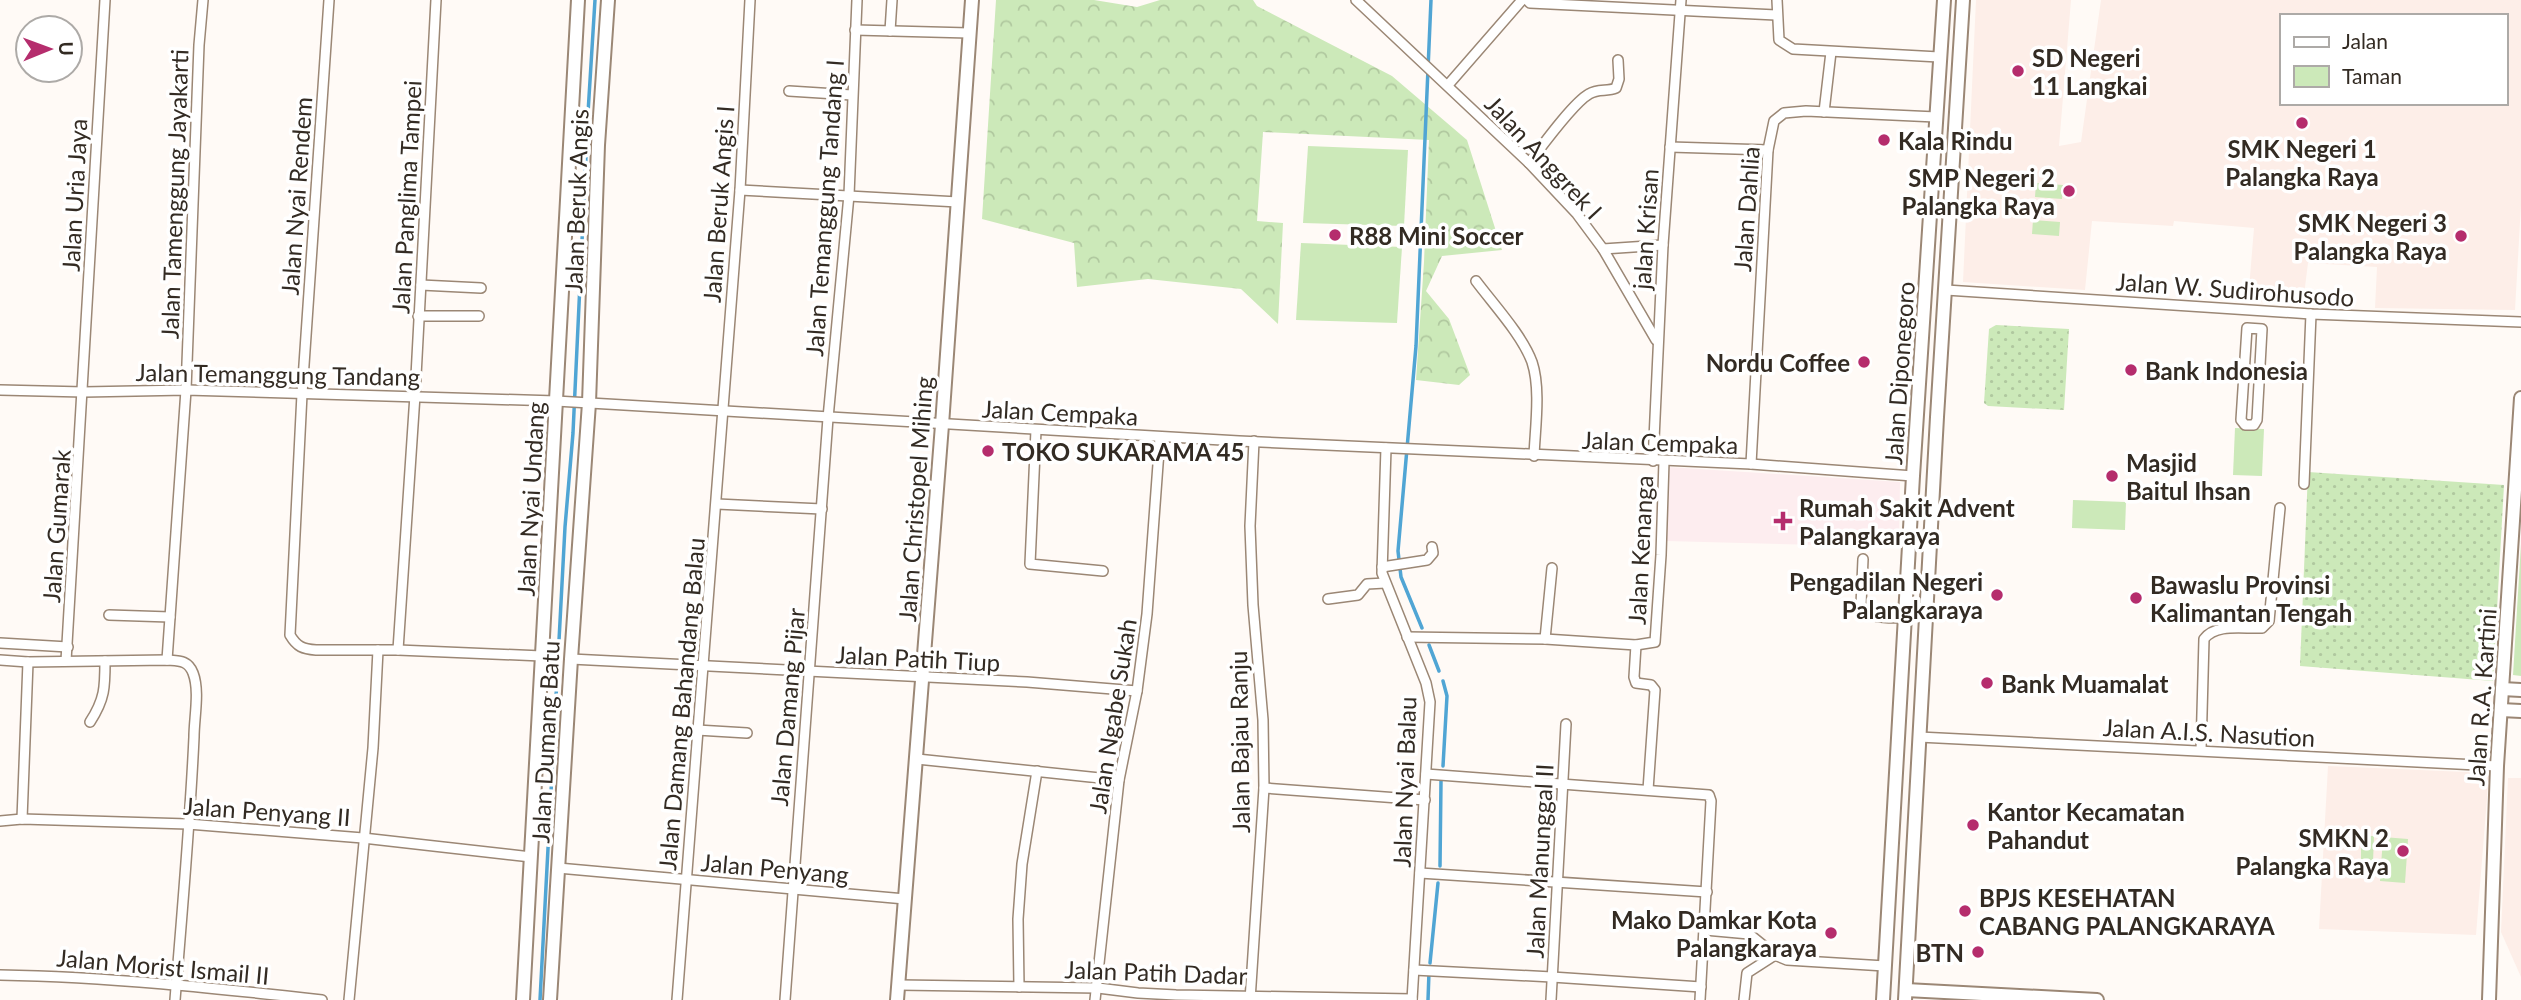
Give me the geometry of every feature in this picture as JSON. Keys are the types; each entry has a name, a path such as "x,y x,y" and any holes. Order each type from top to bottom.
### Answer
{"street":[{"name":"Jalan Uria Jaya","path":"83,392 105,0"},
{"name":"Jalan Tamenggung Jayakarti","path":"167,660 186,390 199,45 204,0"},
{"name":"Jalan Nyai Rendem","path":"329,0 302,394 290,635 303,649 542,656"},
{"name":"Jalan Panglima Tampei","path":"398,650 436,0"},
{"name":"Jalan Nyai Undang","path":"523,1000 578,0"},
{"name":"Jalan Beruk Angis","path":"587,403 598,145 608,0"},
{"name":"Jalan Beruk Angis I","path":"721,411 740,190 750,0"},
{"name":"Jalan Temanggung Tandang I","path":"828,418 849,195 857,0"},
{"path":"890,31 892,0"},
{"name":"Jalan Christopel Mihing","path":"897,1000 942,425 971,0"},
{"name":"Jalan Anggrek I","path":"1356,0 1529,163 1577,214 1603,249 1658,343"},
{"path":"1448,85 1525,0 1536,4 1680,5 1776,15"},
{"path":"1777,0 1779,40 1784,46 1805,51 1940,57"},
{"name":"Jalan Diponegoro","path":"1883,1000 1944,0"},
{"name":"Jalan Diponegoro","path":"1905,995 1927,579 1963,0"},
{"name":"jalan Krisan","path":"1653,461 1662,245 1680,5"},
{"path":"855,30 970,33"},
{"path":"1824,112 1831,52"},
{"path":"1529,163 1582,99 1596,90 1616,88 1619,79 1618,60"},
{"path":"789,91 852,95"},
{"name":"Jalan Dahlia","path":"1751,464 1768,150 1774,121 1780,115 1791,112 1936,117"},
{"path":"1670,147 1768,150"},
{"path":"740,190 958,202"},
{"path":"1603,249 1662,245"},
{"path":"1476,281 1525,346 1533,364 1536,412 1534,456"},
{"path":"421,285 481,288"},
{"name":"Jalan W. Sudirohusodo","path":"1946,290 2311,314 2521,322"},
{"path":"2255,329 2256,310"},
{"path":"2304,484 2311,314"},
{"path":"418,316 479,316"},
{"path":"2247,328 2255,329 2262,329 2257,420 2254,425 2245,425 2241,420 2247,328"},
{"name":"Jalan Temanggung Tandang","path":"0,390 186,390 415,395 587,403"},
{"name":"Jalan Gumarak","path":"66,662 83,392"},
{"name":"Jalan R.A. Kartini","path":"2489,1000 2497,766 2521,398"},
{"name":"Jalan Cempaka","path":"587,403 1254,442 1751,464 1913,476"},
{"name":"Jalan Dumang Batu","path":"550,1000 587,403"},
{"name":"Jalan Damang Bahandang Balau","path":"677,1000 717,504 721,411"},
{"name":"Jalan Damang Pijar","path":"785,1000 828,418"},
{"path":"1036,430 1030,564 1103,570"},
{"name":"Jalan Ngabe Sukah","path":"1095,1000 1119,780 1137,691 1148,603 1160,437"},
{"name":"Jalan Bajau Ranju","path":"1250,997 1264,788 1263,720 1253,605 1250,526 1254,442"},
{"name":"Jalan Nyai Balau","path":"1386,448 1390,567 1385,583 1414,637 1429,693 1433,775 1425,800 1428,874 1420,970 1412,1000"},
{"name":"Jalan Kenanga","path":"1636,645 1655,642 1664,461"},
{"path":"1913,476 1934,477"},
{"path":"717,504 822,509"},
{"path":"2201,750 2204,639 2209,633 2220,628 2262,628 2269,621 2280,508"},
{"path":"1390,567 1427,560 1433,553 1432,547"},
{"path":"1863,559 1861,605 1864,610 1874,617 1905,618"},
{"path":"1545,639 1552,568"},
{"path":"1908,579 1927,579"},
{"path":"1328,599 1358,595 1367,584 1385,583"},
{"path":"109,615 170,617"},
{"path":"1414,637 1545,639 1636,645 1636,683 1651,685 1655,690 1648,790"},
{"path":"0,643 68,647"},
{"path":"349,1000 373,748 378,650"},
{"name":"Jalan Patih Tiup","path":"570,659 923,679 1027,682 1137,691"},
{"path":"0,660 167,660 184,661 191,668 195,676 193,757 175,1000"},
{"path":"90,722 101,705 105,661"},
{"path":"22,819 28,662"},
{"path":"2502,689 2521,690"},
{"path":"2501,710 2521,711"},
{"name":"Jalan Manunggal II","path":"1550,1000 1566,724"},
{"path":"697,730 747,733"},
{"name":"Jalan A.I.S. Nasution","path":"1919,737 2497,766"},
{"path":"917,759 1119,780"},
{"path":"1019,987 1021,863 1037,771"},
{"path":"1433,775 1709,795 1707,892 1700,1000"},
{"path":"1264,788 1425,800"},
{"name":"Jalan Penyang II","path":"0,821 22,819 188,824 363,838 531,858"},
{"path":"1892,863 1913,865"},
{"name":"Jalan Penyang","path":"558,869 794,887 905,899"},
{"path":"1428,874 1707,892"},
{"path":"1705,930 1749,934 1775,955 1787,960 1885,966"},
{"path":"1744,1000 1748,973 1775,955"},
{"path":"1420,970 1701,987"},
{"name":"Jalan Morist Ismail II","path":"0,975 56,976 177,985 322,1000"},
{"name":"Jalan Patih Dadar","path":"899,985 1098,988 1138,993 1412,1000"},
{"path":"1905,995 2097,1000"}],"shaded area":[{"path":"1976,0 2071,0 2059,146 2081,142 2101,0 2521,0 2521,205 2515,310 2375,308 2377,267 2308,263 2303,303 2248,301 2254,228 2174,221 2173,226 2092,221 2085,290 1963,282"},
{"name":"Rumah Sakit Advent Palangkaraya","path":"1668,467 1900,482 1899,547 1666,541"},
{"name":"SMKN 2 Palangka Raya","path":"2328,766 2489,773 2476,935 2319,929"},
{"path":"2508,778 2521,778 2521,977 2501,932"}],"green space":[{"path":"996,0 1094,0 1137,7 1160,0 1253,0 1257,6 1392,76 1467,140 1502,250 1442,256 1426,291 1449,319 1470,375 1459,385 1416,380 1429,140 1263,132 1257,221 1283,223 1278,324 1241,289 1148,279 1077,287 1074,243 982,219"},
{"path":"1308,146 1408,150 1404,226 1303,223"},
{"path":"2036,183 2063,185 2062,199 2035,197"},
{"path":"2033,220 2060,222 2059,236 2032,234"},
{"path":"1301,243 1402,247 1397,323 1296,320"},
{"path":"1996,325 2069,329 2064,410 1988,406 1984,403 1989,329"},
{"path":"2235,428 2264,429 2262,476 2233,475"},
{"path":"2308,472 2504,485 2493,681 2300,666"},
{"path":"2073,500 2126,502 2125,530 2072,528"},
{"path":"2521,544 2521,676 2513,675"},
{"path":"2361,836 2374,836 2373,862 2361,862"},
{"path":"2383,837 2408,839 2405,883 2380,881"}],"waterway":[{"path":"540,1000 595,0"},
{"path":"1422,628 1401,577 1398,551 1416,346 1431,0"},
{"path":"1429,645 1439,671"},
{"path":"1443,681 1447,696 1443,766"},
{"path":"1440,866 1441,781"},
{"path":"1430,963 1438,883"},
{"path":"1428,1000 1429,972"}],"place":[{"name":"SD Negeri 11 Langkai","path":"2018,71"},
{"name":"SMK Negeri 1 Palangka Raya","path":"2302,123"},
{"name":"Kala Rindu","path":"1884,140"},
{"name":"SMP Negeri 2 Palangka Raya","path":"2069,191"},
{"name":"R88 Mini Soccer","path":"1335,235"},
{"name":"SMK Negeri 3 Palangka Raya","path":"2461,236"},
{"name":"Nordu Coffee","path":"1864,362"},
{"name":"Bank Indonesia","path":"2131,370"},
{"name":"TOKO SUKARAMA 45","path":"988,451"},
{"name":"Masjid Baitul Ihsan","path":"2112,476"},
{"name":"Rumah Sakit Advent Palangkaraya","path":"1783,521"},
{"name":"Pengadilan Negeri Palangkaraya","path":"1997,595"},
{"name":"Bawaslu Provinsi Kalimantan Tengah","path":"2136,598"},
{"name":"Bank Muamalat","path":"1987,683"},
{"name":"Kantor Kecamatan Pahandut","path":"1973,825"},
{"name":"SMKN 2 Palangka Raya","path":"2403,851"},
{"name":"BPJS KESEHATAN CABANG PALANGKARAYA","path":"1965,911"},
{"name":"Mako Damkar Kota Palangkaraya","path":"1831,933"},
{"name":"BTN","path":"1978,952"}]}
